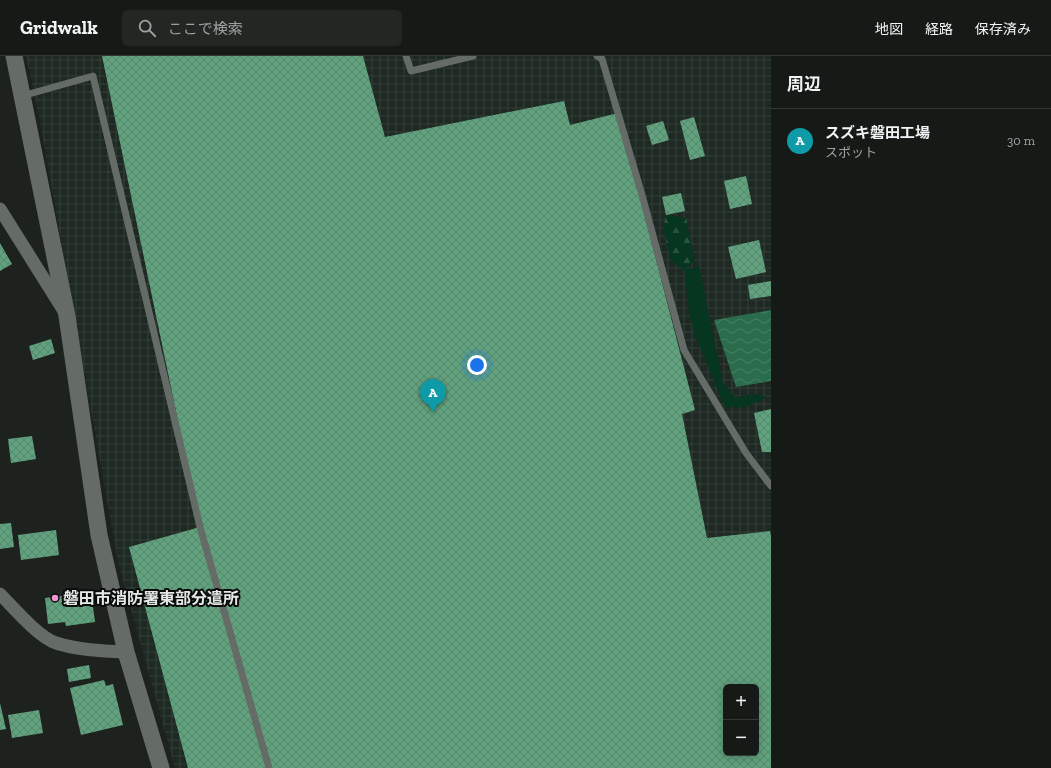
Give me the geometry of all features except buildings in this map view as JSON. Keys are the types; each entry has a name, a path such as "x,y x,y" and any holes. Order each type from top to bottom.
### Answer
{"street":[{"path":"14,56 67,316 99,535 126,652 161,768"},
{"path":"0,209 67,316"},
{"path":"0,594 29,624 54,643 91,650 126,652"}],"lane":[{"path":"406,56 411,71 474,56"},
{"path":"597,56 602,59 642,195 684,350 746,453 771,486"},
{"path":"22,96 93,76 200,527 269,768"}],"shaded area":[{"path":"26,56 771,56 771,768 175,768 118,562 39,116"}],"green space":[{"path":"666,215 686,218 695,261 684,270 671,261 663,229"},
{"path":"699,266 723,383 735,397 755,394 767,397 746,407 725,407 694,333 689,311 684,270"}],"water":[{"path":"771,310 771,381 736,387 714,320"}],"place":[{"name":"スズキ磐田工場","path":"433,412"},
{"name":"磐田市消防署東部分遣所","path":"55,598"}]}
